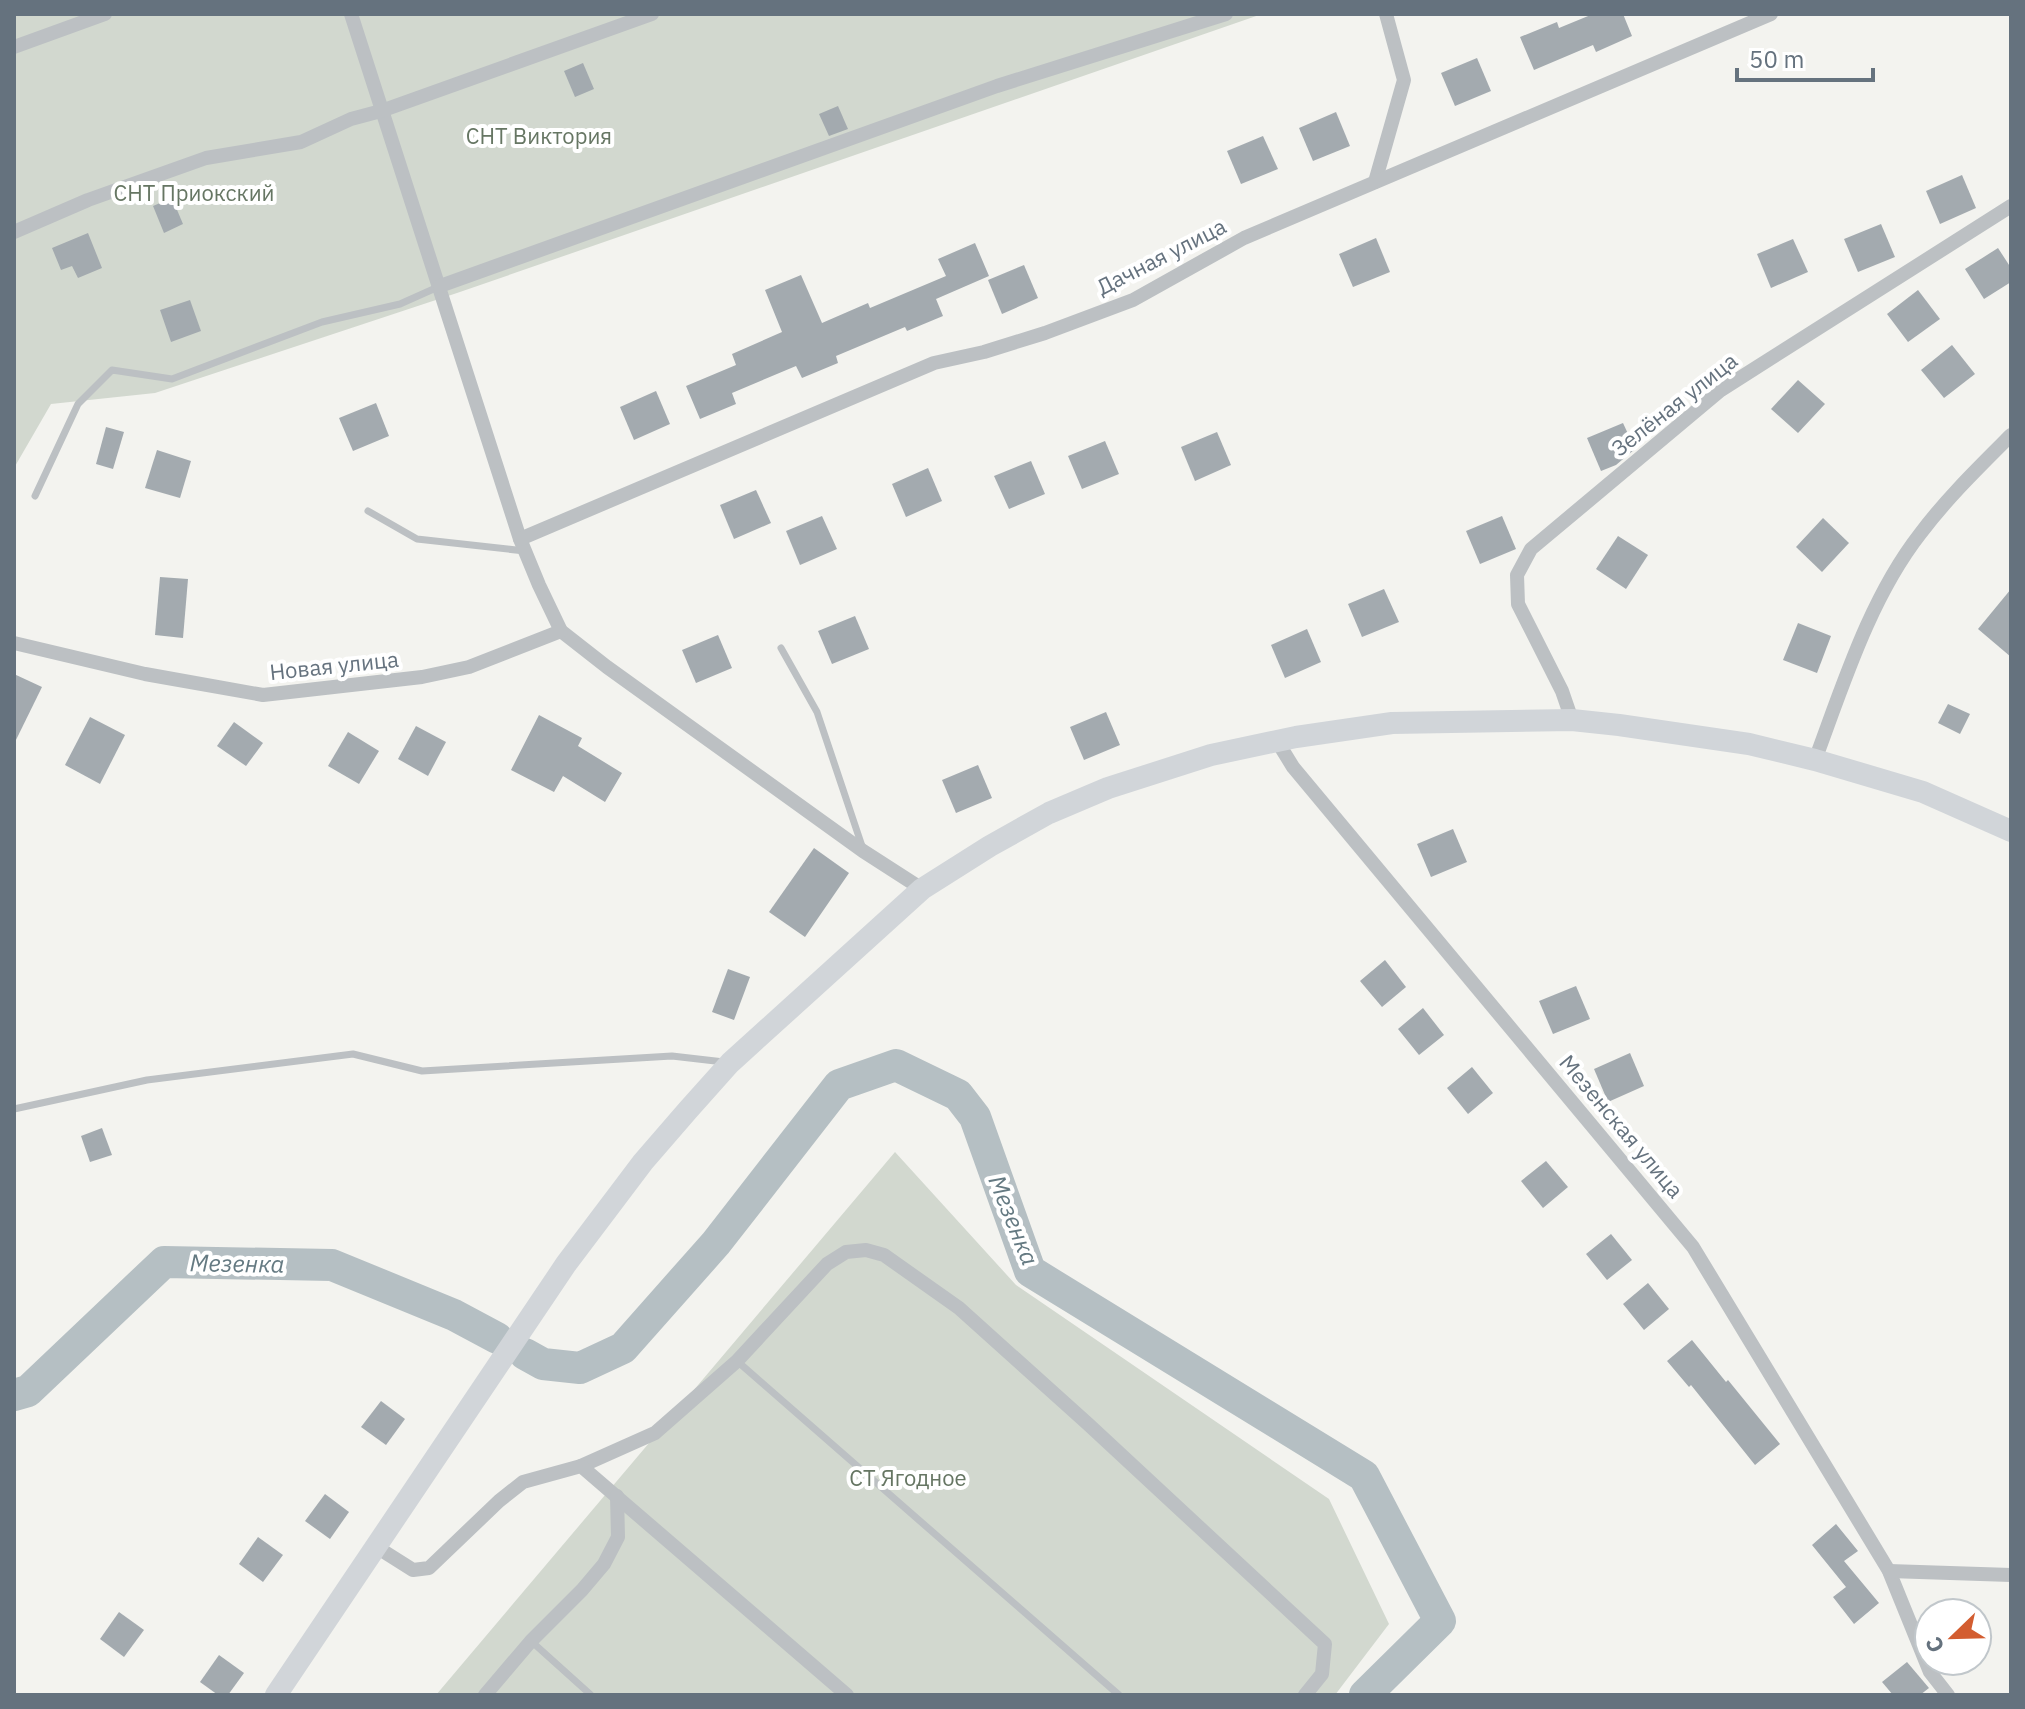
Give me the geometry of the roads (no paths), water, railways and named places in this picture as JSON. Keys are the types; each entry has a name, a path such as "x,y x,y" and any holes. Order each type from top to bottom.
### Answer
{"main road":[{"path":"276,1695 566,1264 643,1162 730,1063 922,889 1049,813 1108,788 1211,755 1277,741 1392,723 1572,720 1749,744 1815,760 1923,792 2011,831"}],"street":[{"path":"14,47 105,14"},
{"path":"351,14 522,545 561,631 863,851 922,889"},
{"path":"14,232 88,200 206,158 301,142 351,119 652,14"},
{"path":"440,286 997,86 1226,14"},
{"path":"1375,182 1404,80 1386,14"},
{"name":"Дачная улица","path":"522,545 934,363 984,352 1045,333 1133,300 1244,238 1771,14"},
{"name":"Зелёная улица","path":"1572,720 1562,691 1518,604 1517,575 1531,549 1721,390 2011,206"},
{"path":"1815,760 1884,590 1918,535 1952,494 2011,435"},
{"name":"Новая улица","path":"14,643 145,674 263,695 422,677 469,667 561,631"},
{"name":"Мезенская улица","path":"1277,741 1293,767 1693,1247 1889,1571 1930,1672 1948,1695"},
{"path":"375,1546 413,1570 429,1568 523,1482 581,1466 655,1433 737,1361 827,1264 846,1252 866,1250 884,1255 959,1308 1325,1644 1322,1674 1305,1695"},
{"path":"581,1466 847,1695"},
{"path":"485,1695 604,1564 618,1537 617,1496"},
{"path":"1889,1571 2011,1575"}],"lane":[{"path":"35,496 78,404 112,370 172,379 322,322 400,304 440,286"},
{"path":"368,511 417,539 522,545"},
{"path":"781,648 817,712 863,851"},
{"path":"14,1109 147,1080 353,1054 422,1071 672,1056 730,1063"},
{"path":"737,1361 1119,1695"},
{"path":"531,1641 591,1695"}],"waterway":[{"name":"Мезенка","path":"525,1354 543,1364 580,1368 623,1348 716,1243 839,1085 896,1065 958,1095 975,1117 1030,1271 1364,1476 1440,1621 1365,1695"},
{"name":"Мезенка","path":"14,1395 28,1391 164,1262 332,1265 454,1315 497,1338"}],"park label":[{"name":"СНТ Виктория","path":"539,135"},
{"name":"СНТ Приокский","path":"194,192"},
{"name":"СТ Ягодное","path":"908,1477"}]}
